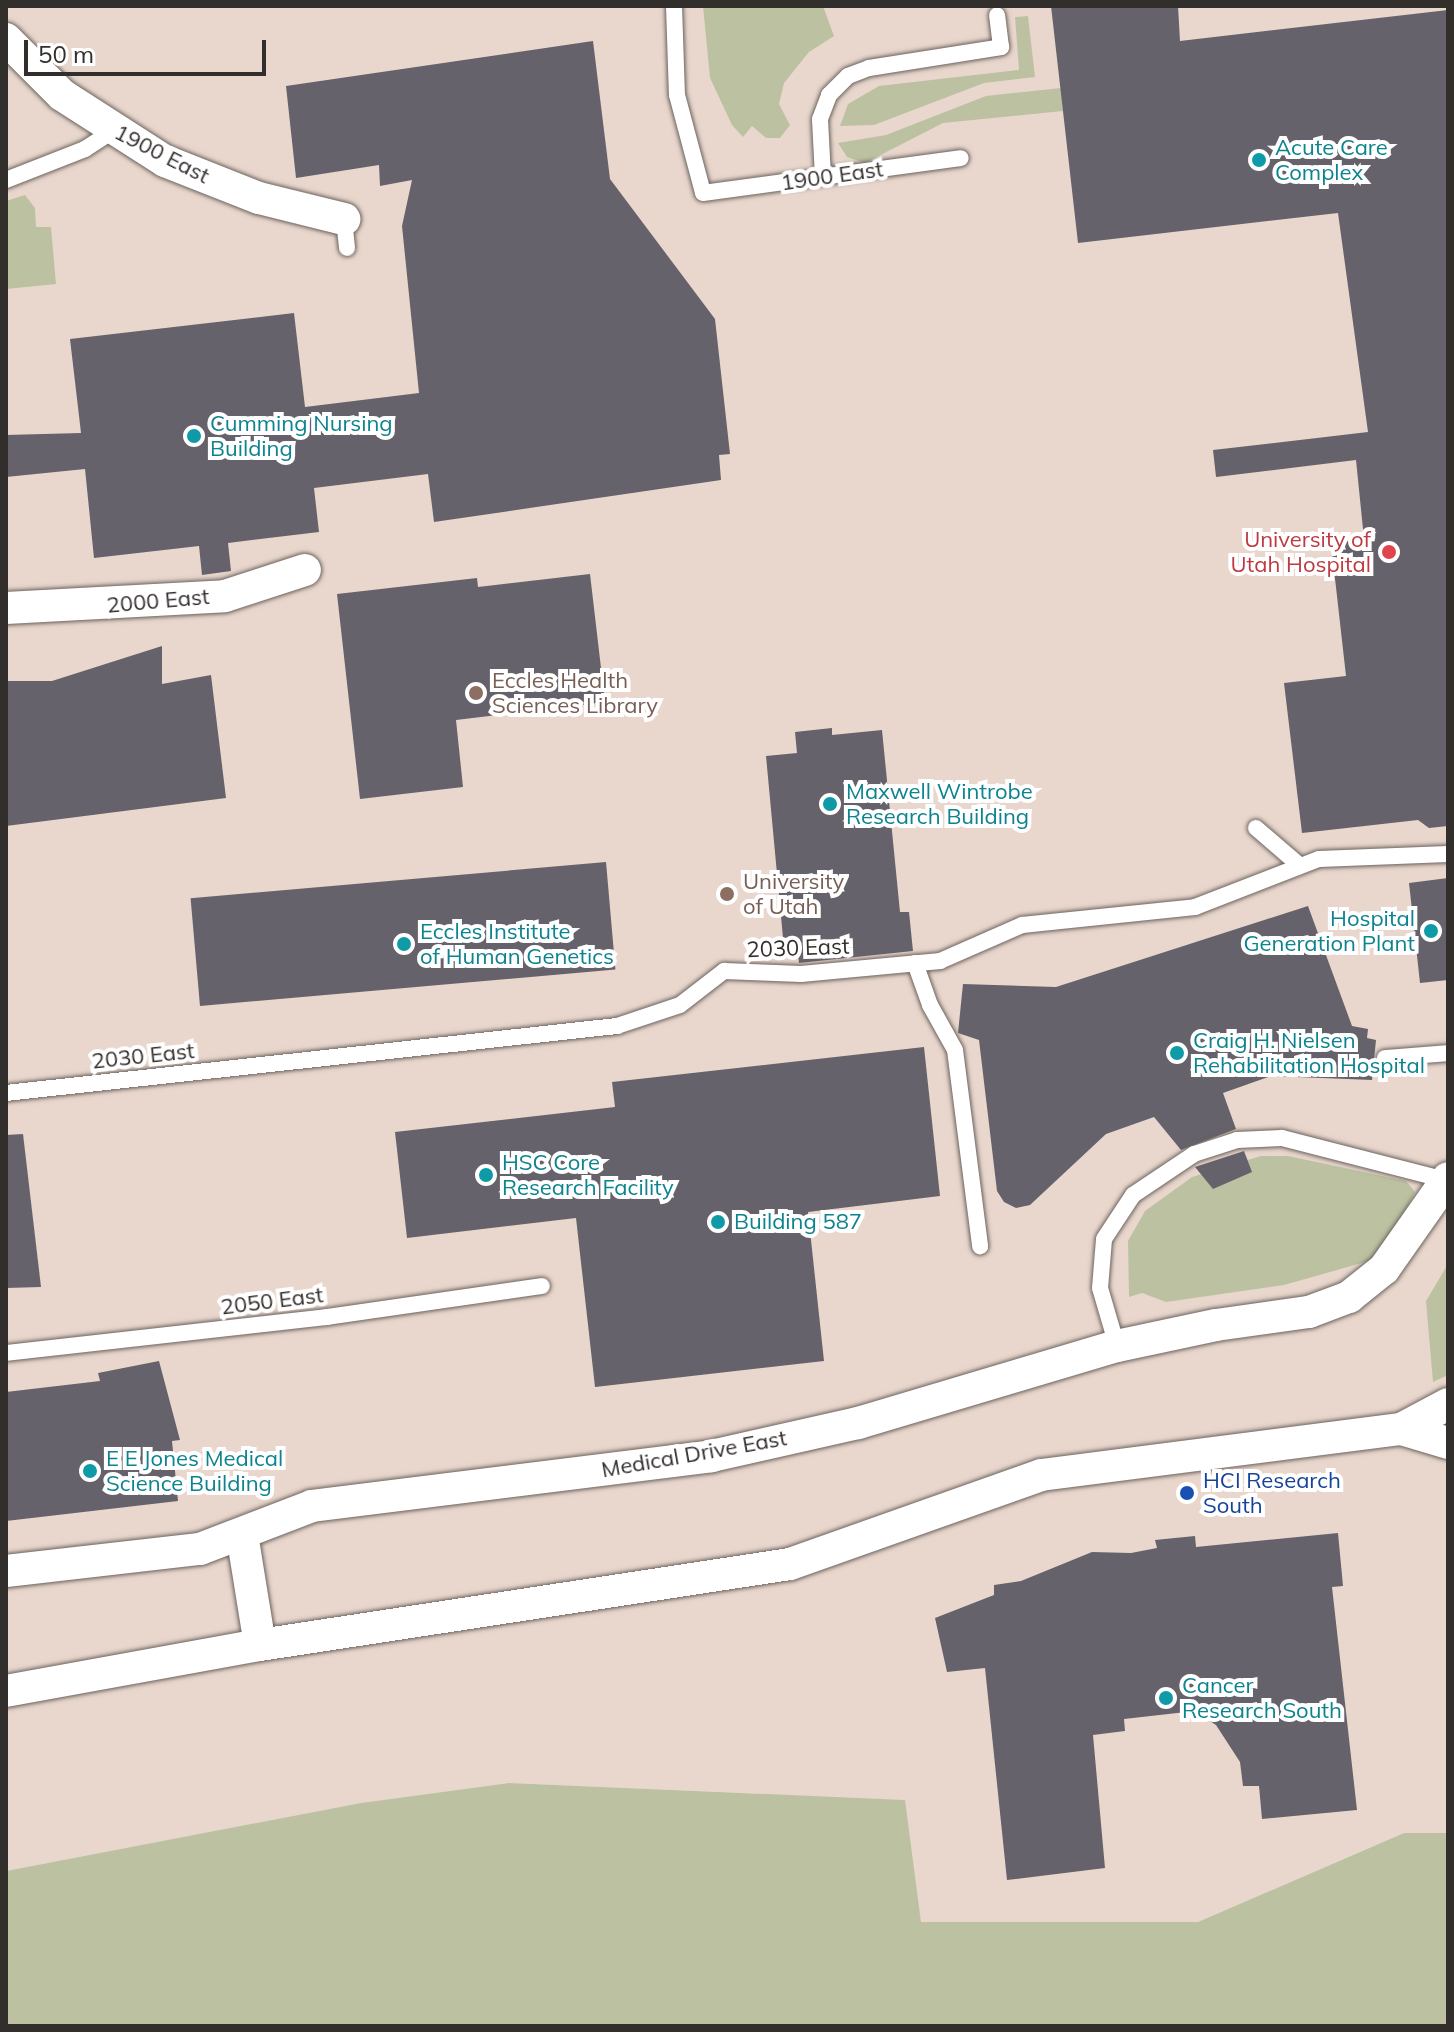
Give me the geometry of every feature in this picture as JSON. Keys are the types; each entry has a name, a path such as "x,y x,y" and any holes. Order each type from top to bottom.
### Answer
{"street":[{"name":"1900 East","path":"6,39 62,95 113,131 165,161 346,233"},
{"name":"2000 East","path":"6,608 225,596 305,570"},
{"name":"Medical Drive East","path":"6,1571 200,1549 312,1506 711,1456 858,1423 1117,1346 1216,1325 1309,1312 1349,1297 1384,1269 1447,1179"},
{"path":"6,1691 260,1645 790,1564 1041,1475 1401,1429 1448,1404"},
{"path":"1401,1429 1448,1443"},
{"path":"242,1534 260,1645"}],"lane":[{"name":"1900 East","path":"674,6 677,95 703,193 961,158"},
{"path":"823,177 820,119 829,95 848,76 869,68 1001,47 997,15"},
{"path":"6,180 85,149 113,131"},
{"path":"1256,828 1299,865"},
{"name":"2030 East","path":"6,1093 617,1026 680,1005 724,971 801,974 940,961 1022,925 1195,907 1299,865 1448,854"},
{"path":"915,963 930,1005 955,1050 980,1246"},
{"path":"1385,1058 1448,1053"},
{"path":"1117,1346 1100,1288 1104,1239 1133,1195 1194,1154 1237,1140 1282,1138 1447,1179"},
{"name":"2050 East","path":"6,1353 346,1315 542,1286"}],"shaded area":[{"name":"University of Utah","path":"6,6 1448,6 1448,1833 1404,1833 1198,1922 921,1922 904,1800 509,1783 361,1803 6,1871"}],"green space":[{"path":"703,6 823,6 834,36 809,52 784,83 779,104 790,125 780,138 766,138 752,126 743,137 732,125 710,78"},
{"path":"1028,16 1035,77 984,83 874,125 840,126 848,104 879,86 1019,70 1015,17"},
{"path":"1061,88 1063,111 943,123 865,163 847,157 838,143 886,135 986,96"},
{"path":"25,195 35,208 36,227 51,227 56,284 6,289 6,201"},
{"path":"1261,1156 1288,1156 1406,1181 1415,1192 1392,1237 1369,1261 1284,1285 1166,1302 1142,1293 1129,1297 1128,1241 1145,1211 1192,1177"},
{"path":"1448,1264 1448,1375 1433,1382 1426,1301"},
{"path":"509,1783 905,1800 921,1922 1198,1922 1404,1833 1448,1833 1448,2026 6,2026 6,1871 361,1803"}],"building":[{"path":"1051,6 1178,6 1180,41 1448,10 1448,826 1429,828 1418,820 1302,833 1284,683 1346,676 1331,543 1364,539 1356,460 1216,477 1213,450 1368,432 1338,213 1078,243"},
{"path":"593,41 610,179 715,319 730,454 719,455 721,480 434,522 428,474 314,488 319,532 228,543 231,571 202,575 199,546 94,558 85,469 6,477 6,435 81,433 70,339 294,313 305,407 419,393 402,226 412,180 380,186 379,165 296,178 286,86"},
{"name":"Eccles Health Sciences Library","path":"590,574 605,702 456,720 463,787 360,799 337,594 477,578 478,587"},
{"path":"162,646 162,684 211,675 226,798 6,826 6,681 52,681"},
{"name":"Maxwell Wintrobe Research Building","path":"832,728 832,735 882,730 900,912 909,912 913,951 799,963 796,937 783,938 766,756 797,753 795,732"},
{"name":"Eccles Institute of Human Genetics","path":"606,862 615,970 200,1006 191,898"},
{"name":"Hospital Generation Plant","path":"1448,878 1448,980 1420,983 1409,883"},
{"name":"Craig H. Nielsen Rehabilitation Hospital","path":"1308,906 1352,1026 1368,1029 1367,1038 1376,1040 1372,1080 1271,1076 1223,1093 1236,1129 1181,1150 1154,1117 1106,1134 1030,1205 1016,1208 1004,1202 997,1191 979,1040 958,1033 963,984 1056,987"},
{"name":"Building 587","path":"924,1047 940,1196 808,1212 824,1361 595,1387 576,1218 407,1238 395,1132 615,1107 612,1082"},
{"path":"23,1134 41,1287 6,1288 6,1135"},
{"path":"1244,1151 1252,1172 1213,1189 1195,1167"},
{"name":"E E Jones Medical Science Building","path":"159,1361 180,1440 172,1441 178,1501 6,1521 6,1392 100,1381 98,1373"},
{"name":"Cancer Research South","path":"1338,1533 1343,1586 1332,1587 1357,1810 1262,1819 1259,1786 1243,1786 1240,1762 1216,1725 1195,1711 1124,1719 1125,1731 1093,1735 1105,1868 1007,1880 985,1668 947,1672 935,1618 994,1595 994,1585 1021,1581 1092,1552 1131,1553 1157,1548 1155,1540 1195,1536 1196,1547"}],"place":[{"name":"Acute Care Complex","path":"1259,160"},
{"name":"Cumming Nursing Building","path":"194,436"},
{"name":"University of Utah Hospital","path":"1389,552"},
{"name":"Eccles Health Sciences Library","path":"476,693"},
{"name":"Maxwell Wintrobe Research Building","path":"830,804"},
{"name":"University of Utah","path":"727,894"},
{"name":"Hospital Generation Plant","path":"1431,931"},
{"name":"Eccles Institute of Human Genetics","path":"404,944"},
{"name":"Craig H. Nielsen Rehabilitation Hospital","path":"1177,1053"},
{"name":"HSC Core Research Facility","path":"486,1175"},
{"name":"Building 587","path":"718,1222"},
{"name":"E E Jones Medical Science Building","path":"90,1471"},
{"name":"HCI Research South","path":"1187,1493"},
{"name":"Cancer Research South","path":"1166,1698"}]}
